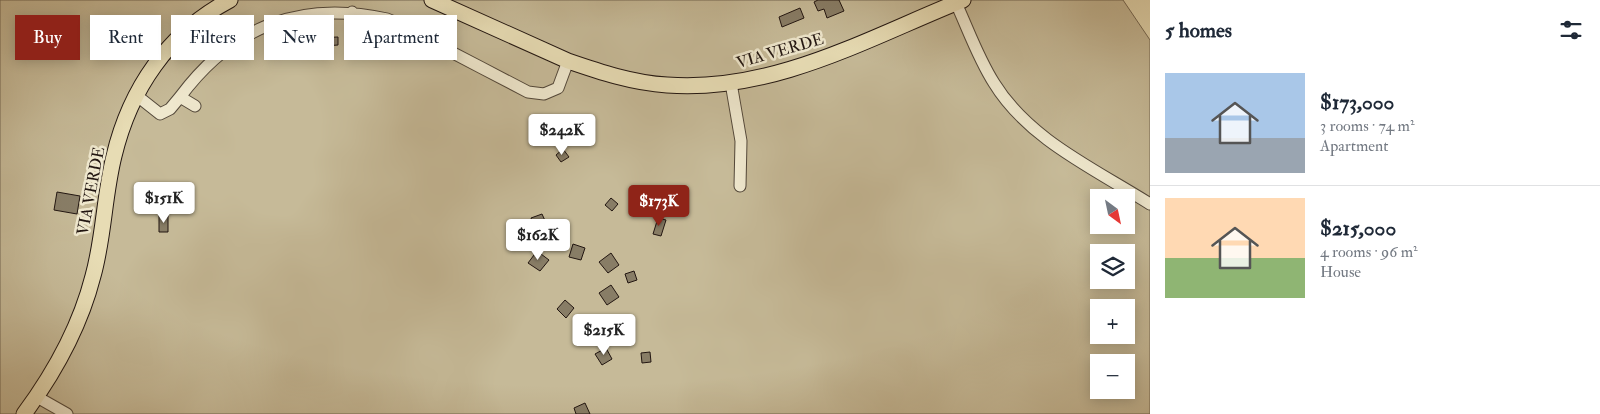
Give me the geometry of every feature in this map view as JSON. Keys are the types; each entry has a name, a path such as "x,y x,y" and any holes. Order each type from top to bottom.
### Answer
{"main road":[{"name":"VIA VERDE","path":"24,414 37,397 68,347 93,276 114,156 136,95 148,71 171,44 206,14 230,0"},
{"name":"VIA VERDE","path":"432,0 568,61 630,80 667,85 731,83 784,71 831,56 960,1"}],"street":[{"path":"960,1 986,69 1007,102 1019,116 1033,129 1056,145 1150,204"},
{"path":"136,95 160,114 170,109 215,55 236,38 264,24 316,4 388,20 528,92 544,94 558,88 568,61"},
{"path":"731,83 741,141 740,186"},
{"path":"180,97 195,106"},
{"path":"37,397 67,414"}],"shaded area":[{"path":"0,0 1123,0 1150,40 1150,414 0,414"}],"building":[{"path":"818,0 839,0 844,11 827,18 824,9 818,11 814,2"},
{"path":"800,8 804,18 782,27 779,17"},
{"path":"334,37 338,37 338,45 334,45"},
{"path":"563,149 569,157 561,162 556,155"},
{"path":"57,192 80,196 77,214 54,210"},
{"path":"611,198 618,204 612,211 605,205"},
{"path":"542,214 547,225 535,230 531,218"},
{"path":"159,215 168,215 168,232 159,232"},
{"path":"658,218 666,220 661,236 653,234"},
{"path":"573,244 585,248 581,260 569,257"},
{"path":"537,251 549,260 540,271 528,263"},
{"path":"611,253 619,265 608,273 599,262"},
{"path":"634,271 637,280 628,283 625,274"},
{"path":"611,285 619,297 607,305 599,293"},
{"path":"565,300 574,308 566,318 557,309"},
{"path":"606,348 612,359 602,365 595,354"},
{"path":"650,352 651,362 642,363 641,353"},
{"path":"585,403 590,414 576,414 574,408"}]}
